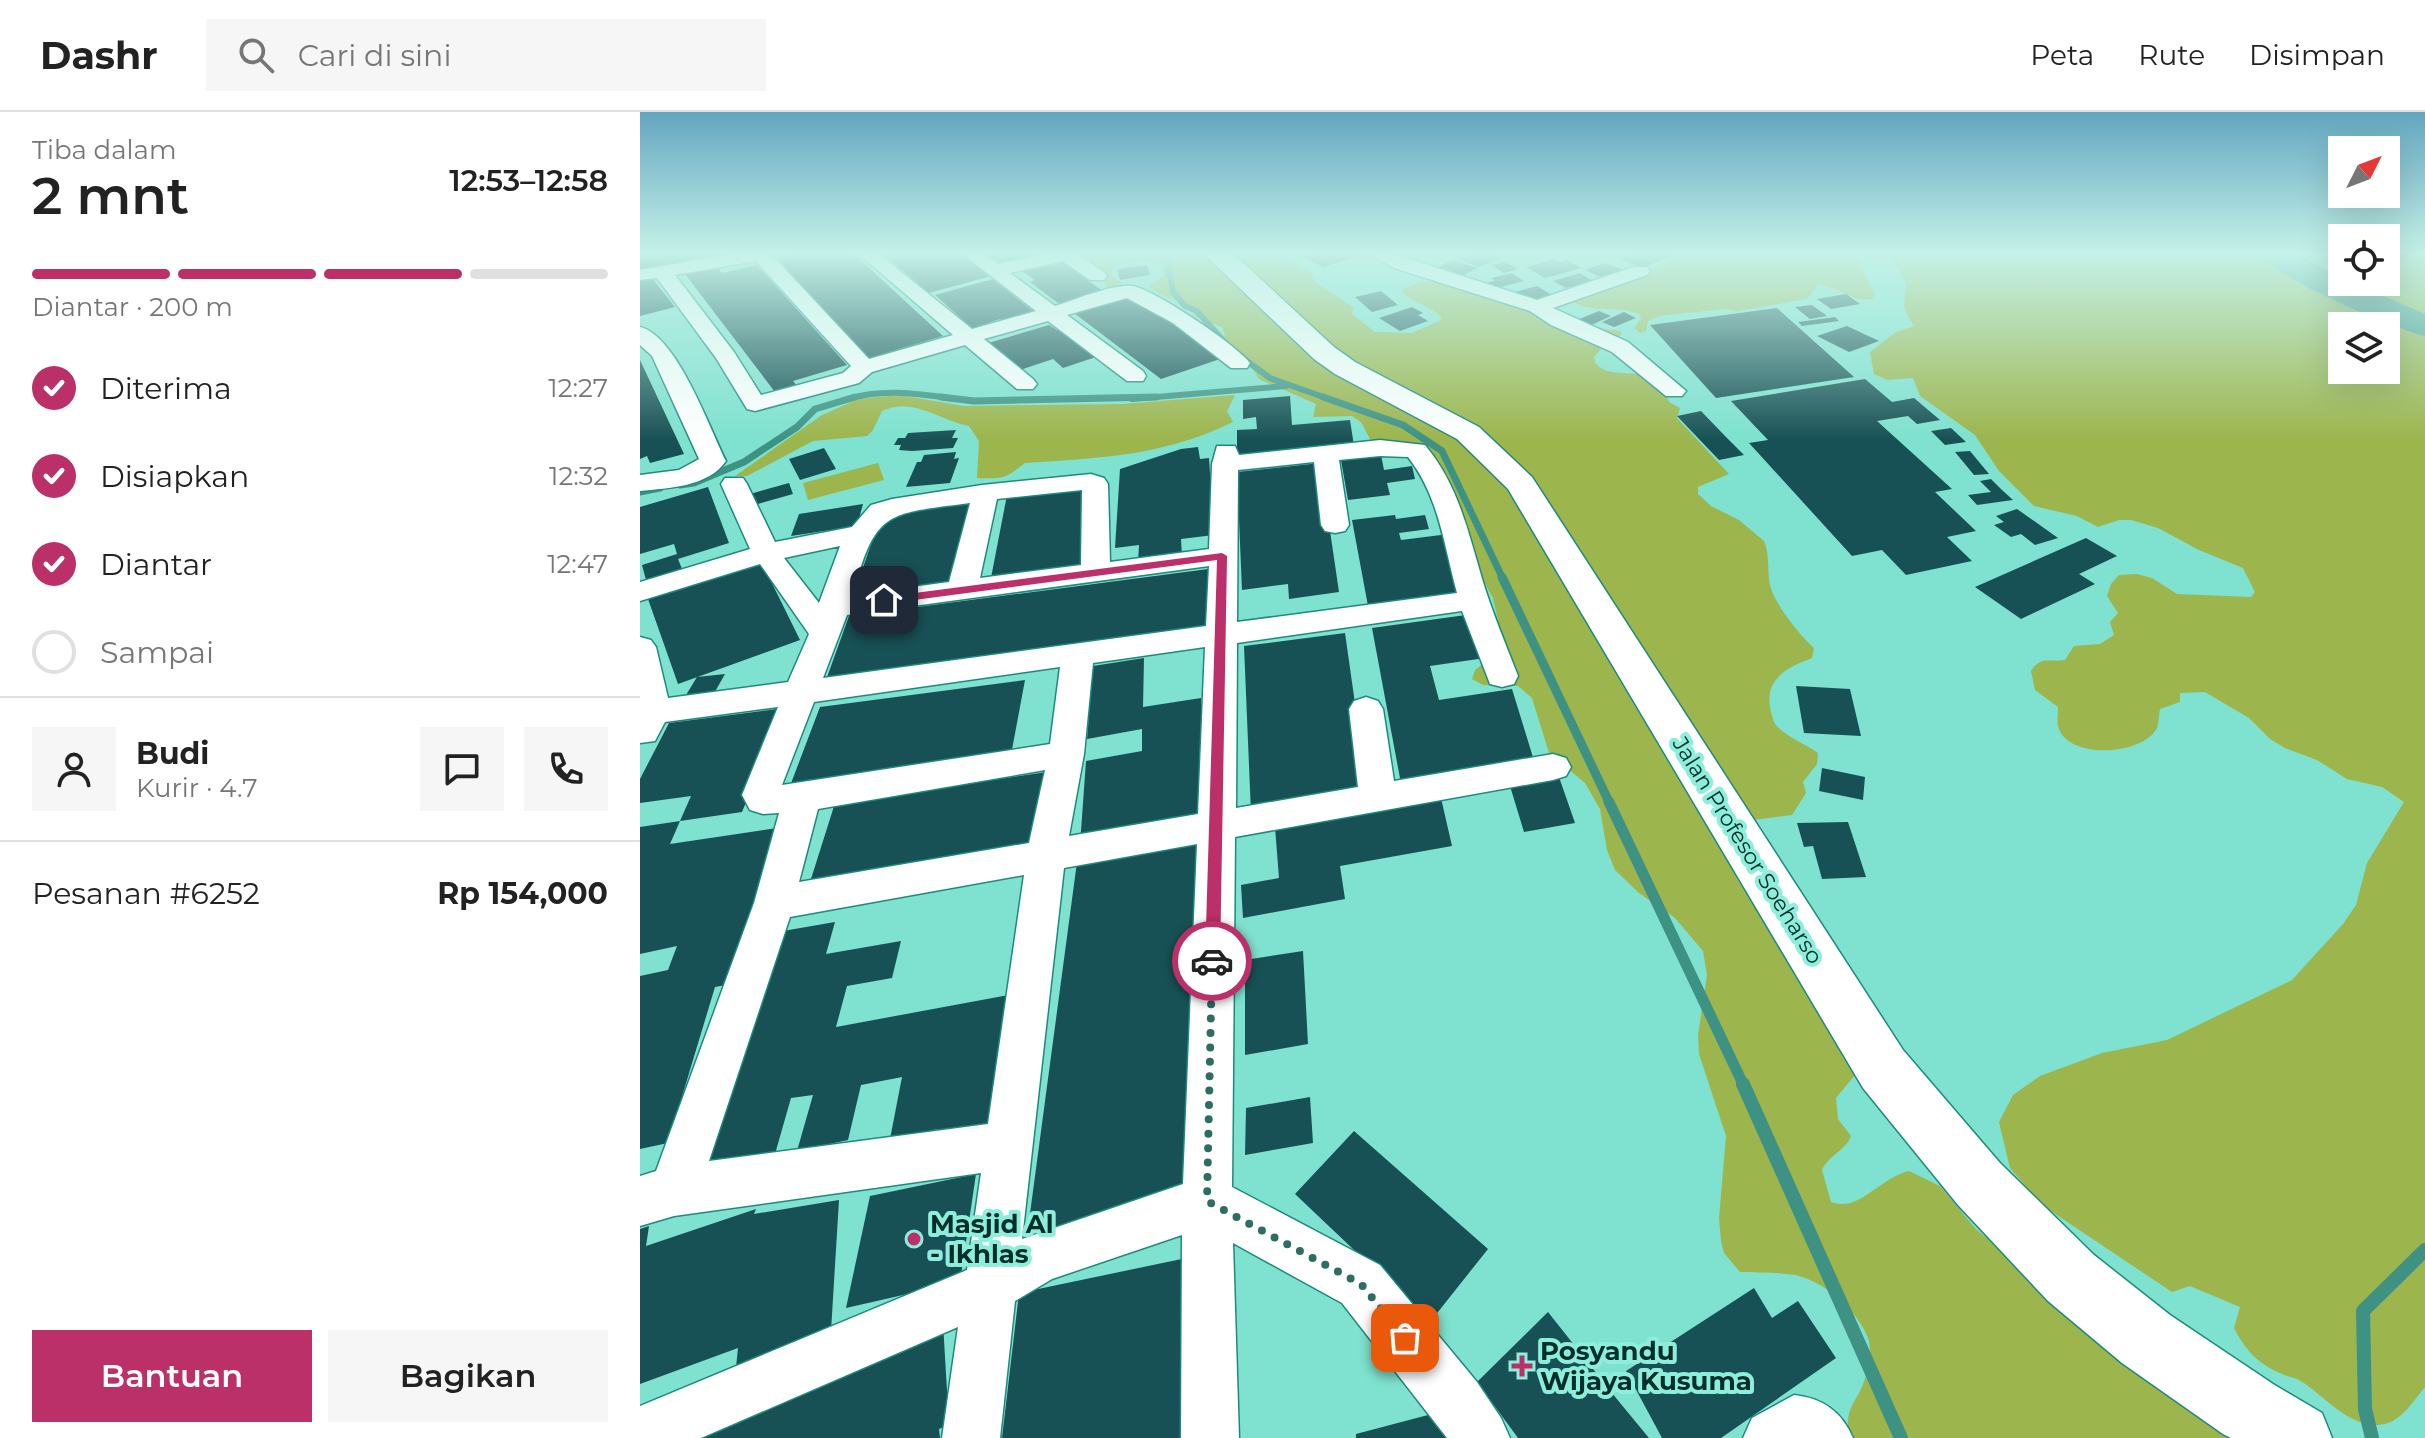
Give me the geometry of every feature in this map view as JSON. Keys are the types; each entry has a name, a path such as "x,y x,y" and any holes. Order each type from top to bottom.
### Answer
{"main road":[{"name":"Jalan Profesor Soeharso","path":"1285,316 1324,353 1345,368 1468,433 1521,484 1883,1069 1979,1184 2071,1278 2146,1339 2248,1409 2297,1438"}],"street":[{"path":"689,316 726,357 752,403 851,378 864,367 1036,316"},
{"path":"817,316 864,367"},
{"path":"945,316 1025,384"},
{"path":"1054,316 1135,376"},
{"path":"1175,316 1239,363"},
{"path":"1550,316 1620,347 1674,391"},
{"path":"640,333 662,353 713,461 699,472 675,479 640,483"},
{"path":"1210,1438 1207,1201 1219,634 1226,458 1380,448 1416,450 1431,466 1442,487 1474,600 1502,676"},
{"path":"1325,452 1335,525"},
{"path":"1066,754 802,798 763,800 760,795 829,620 858,534 886,507 1088,482 1095,484 1096,573"},
{"path":"734,484 766,553 829,620"},
{"path":"962,590 985,495"},
{"path":"640,592 766,553 858,534"},
{"path":"829,620 962,590 1222,556"},
{"path":"640,647 645,721 799,692 1474,600"},
{"path":"971,1438 1046,856 1066,754 1078,654"},
{"path":"1366,709 1378,799"},
{"path":"774,903 1553,767"},
{"path":"657,1196 774,903 802,798"},
{"path":"657,1196 1009,1145"},
{"path":"640,1435 991,1286 1039,1258 1207,1201 1361,1284 1457,1402 1481,1438"},
{"path":"1772,1438 1794,1424 1804,1425 1824,1438"}],"green space":[{"path":"1194,316 1354,316 1375,332 1412,333 1439,321 1442,318 1439,316 1569,316 1585,327 1621,331 1621,335 1608,341 1594,357 1595,362 1602,369 1612,372 1645,375 1655,380 1664,388 1669,402 1680,408 1677,418 1729,474 1698,487 1698,494 1711,506 1739,520 1764,541 1772,592 1788,619 1814,648 1812,658 1778,677 1770,691 1769,701 1778,727 1818,753 1817,764 1803,782 1806,793 1792,815 1754,820 1732,859 1738,881 1755,902 1777,946 1860,1069 1836,1098 1838,1119 1851,1136 1822,1170 1831,1202 1851,1203 1909,1171 1940,1186 1975,1228 2008,1256 2248,1438 1850,1438 1848,1419 1863,1384 1870,1352 1863,1328 1839,1299 1806,1278 1740,1272 1724,1253 1719,1218 1726,1136 1699,1054 1698,1035 1707,975 1703,951 1675,918 1639,893 1615,870 1607,850 1600,809 1585,783 1549,753 1532,698 1518,686 1483,685 1472,679 1475,670 1504,647 1493,598 1472,551 1423,462 1370,439 1361,422 1352,416 1313,417 1316,404 1259,379 1248,362 1222,340 1225,335 1222,327"},
{"path":"1661,316 1648,321 1646,331 1640,333 1634,328 1641,318"},
{"path":"1908,316 2328,316 2328,384 2400,384 2400,322 2425,334 2425,1387 2407,1409 2391,1422 2372,1425 2360,1422 2299,1380 2266,1366 2248,1350 2234,1328 2240,1307 2190,1286 2172,1292 2042,1205 2010,1168 1999,1122 2013,1095 2040,1076 2102,1053 2167,1040 2292,980 2343,924 2356,905 2367,863 2404,802 2382,787 2347,779 2317,760 2285,748 2270,739 2249,718 2205,692 2180,693 2180,702 2160,709 2157,728 2137,744 2106,750 2090,749 2075,745 2064,737 2058,726 2058,707 2035,690 2031,671 2042,661 2065,660 2074,646 2100,644 2114,635 2110,622 2118,613 2107,596 2111,584 2119,575 2137,574 2152,578 2177,594 2251,597 2255,592 2243,568 2199,550 2158,528 2131,520 2119,520 2098,527 2077,516 2034,506 1999,471 1975,435 1920,396 1913,378 1887,380 1874,374 1870,352 1896,332 1914,326"},
{"path":"899,395 964,406 1122,404 1235,395 1227,411 1233,422 1182,442 1131,453 1025,463 999,478 977,478 979,441 969,426 904,406 882,411 867,436 813,441 747,476 735,476 822,415 858,399"},
{"path":"878,463 884,480 808,500 803,483"}],"building":[{"path":"717,316 803,316 847,365 793,381 797,386 775,392"},
{"path":"830,316 921,316 943,336 869,358"},
{"path":"958,316 1035,316 1005,324 1000,319 972,328"},
{"path":"1078,316 1160,316 1223,358 1161,379"},
{"path":"1419,316 1428,321 1400,331 1379,318"},
{"path":"1587,316 1611,316 1589,326 1577,320"},
{"path":"1615,316 1636,318 1614,327 1602,322"},
{"path":"1718,316 1786,316 1854,377 1716,398 1650,325"},
{"path":"1835,317 1839,321 1802,326 1798,322"},
{"path":"1049,325 1057,330 1063,329 1099,356 1063,368 1053,359 1017,371 985,344"},
{"path":"1847,326 1879,341 1849,352 1817,336"},
{"path":"640,360 684,454 650,463 647,456 640,459"},
{"path":"1865,379 1892,402 1914,398 1940,420 1917,424 1908,416 1877,421 1952,489 1935,492 1976,531 1947,537 1972,561 1906,575 1882,550 1852,556 1749,443 1768,440 1731,401"},
{"path":"1290,396 1292,425 1350,420 1354,446 1237,457 1237,430 1257,429 1256,417 1243,419 1243,400"},
{"path":"1701,411 1744,455 1719,460 1677,416"},
{"path":"1951,428 1966,442 1945,445 1931,431"},
{"path":"956,430 952,438 958,438 953,448 912,451 899,450 901,445 894,445 898,438 905,438 908,433"},
{"path":"1198,447 1200,459 1209,458 1214,535 1181,539 1182,557 1138,563 1139,545 1115,548 1120,469 1181,449"},
{"path":"824,448 836,469 800,480 789,459"},
{"path":"1970,451 1989,474 1974,475 1955,452"},
{"path":"956,452 954,459 959,458 950,483 906,487 917,462 921,462 924,455"},
{"path":"1381,455 1384,470 1412,466 1415,479 1387,483 1390,495 1348,500 1341,460"},
{"path":"1320,463 1339,592 1289,599 1288,584 1242,590 1237,472"},
{"path":"1991,479 2013,500 1977,505 1968,495 1991,492 1980,481"},
{"path":"789,483 793,494 754,505 750,494"},
{"path":"1083,485 1082,503 1093,501 1086,570 990,583 1007,495"},
{"path":"708,487 729,543 678,559 682,569 646,580 642,565 677,554 674,544 640,554 640,507"},
{"path":"975,499 954,588 851,602 883,510"},
{"path":"863,504 857,526 791,536 799,514"},
{"path":"2017,509 2058,538 2035,545 2021,534 2011,537 1994,525 2004,522 1996,516"},
{"path":"1395,515 1396,519 1425,515 1429,529 1399,533 1401,540 1449,534 1466,593 1368,606 1352,520"},
{"path":"2086,538 2117,556 2079,574 2095,584 2021,619 1975,587"},
{"path":"761,561 800,640 678,684 648,599"},
{"path":"1208,569 1209,626 826,680 849,616"},
{"path":"1473,614 1485,658 1430,666 1439,700 1512,689 1536,767 1402,789 1372,628"},
{"path":"1345,633 1368,795 1251,813 1244,646"},
{"path":"1144,658 1143,707 1201,698 1205,822 1080,845 1086,761 1142,751 1142,729 1087,739 1093,666"},
{"path":"725,674 712,697 683,700 697,677"},
{"path":"1025,680 1011,755 790,786 820,707"},
{"path":"1796,686 1850,689 1861,736 1804,733"},
{"path":"785,708 742,812 680,821 691,796 640,803 640,779 669,723"},
{"path":"1822,768 1865,777 1863,800 1819,791"},
{"path":"1047,772 1036,843 811,879 835,803"},
{"path":"1559,777 1575,823 1524,832 1510,786"},
{"path":"1441,798 1452,846 1340,866 1345,899 1243,918 1241,885 1279,878 1275,827"},
{"path":"680,821 670,844 784,827 731,984 715,987 668,1143 640,1149 640,976 668,970 677,946 640,954 640,827"},
{"path":"1848,822 1866,877 1822,879 1813,846 1804,847 1797,823"},
{"path":"1205,843 1197,1196 1115,1219 1027,1236 1077,862"},
{"path":"835,922 826,954 901,941 892,978 847,986 836,1027 1014,994 995,1130 936,1142 938,1129 890,1139 902,1077 861,1085 848,1140 797,1151 813,1095 791,1098 775,1154 704,1169 783,931"},
{"path":"1303,951 1308,1044 1245,1055 1245,960"},
{"path":"1310,1097 1313,1143 1245,1155 1246,1108"},
{"path":"1354,1131 1488,1249 1430,1322 1295,1194"},
{"name":"Masjid Al - Ikhlas","path":"976,1174 960,1282 846,1308 870,1196"},
{"path":"839,1200 831,1331 736,1367 738,1348 640,1384 640,1229 649,1226 646,1246 756,1209 754,1214"},
{"path":"1196,1256 1194,1438 1002,1438 1019,1293"},
{"path":"1754,1288 1772,1318 1798,1301 1836,1358 1721,1438 1662,1438 1626,1371"},
{"path":"1548,1312 1649,1438 1518,1438 1477,1382"},
{"path":"943,1323 949,1425 939,1429 940,1438 681,1438"},
{"path":"1447,1410 1452,1438 1356,1438 1356,1434"}],"waterway":[{"path":"1201,316 1228,346"},
{"path":"2402,316 2425,326"},
{"path":"1240,356 1270,378 1329,399"},
{"path":"1156,397 1286,386"},
{"path":"849,399 888,393 956,399"},
{"path":"849,399 855,397"},
{"path":"941,397 974,401 1156,397"},
{"path":"1132,399 1156,397"},
{"path":"1323,397 1403,425 1442,451 1503,579"},
{"path":"680,485 694,483 744,462 797,427 815,409 849,399"},
{"path":"640,492 660,488"},
{"path":"1502,577 1610,804"},
{"path":"1609,802 1744,1086"},
{"path":"1743,1084 1901,1438"},
{"path":"2372,1438 2365,1409 2363,1311 2425,1250"}],"way so far":[{"path":"1212,961 1207,1201 1361,1284 1405,1338"}],"place":[{"name":"Masjid Al - Ikhlas","path":"914,1239"},
{"name":"Posyandu Wijaya Kusuma","path":"1522,1366"}],"route":[{"path":"884,600 1222,556 1212,961"}]}
